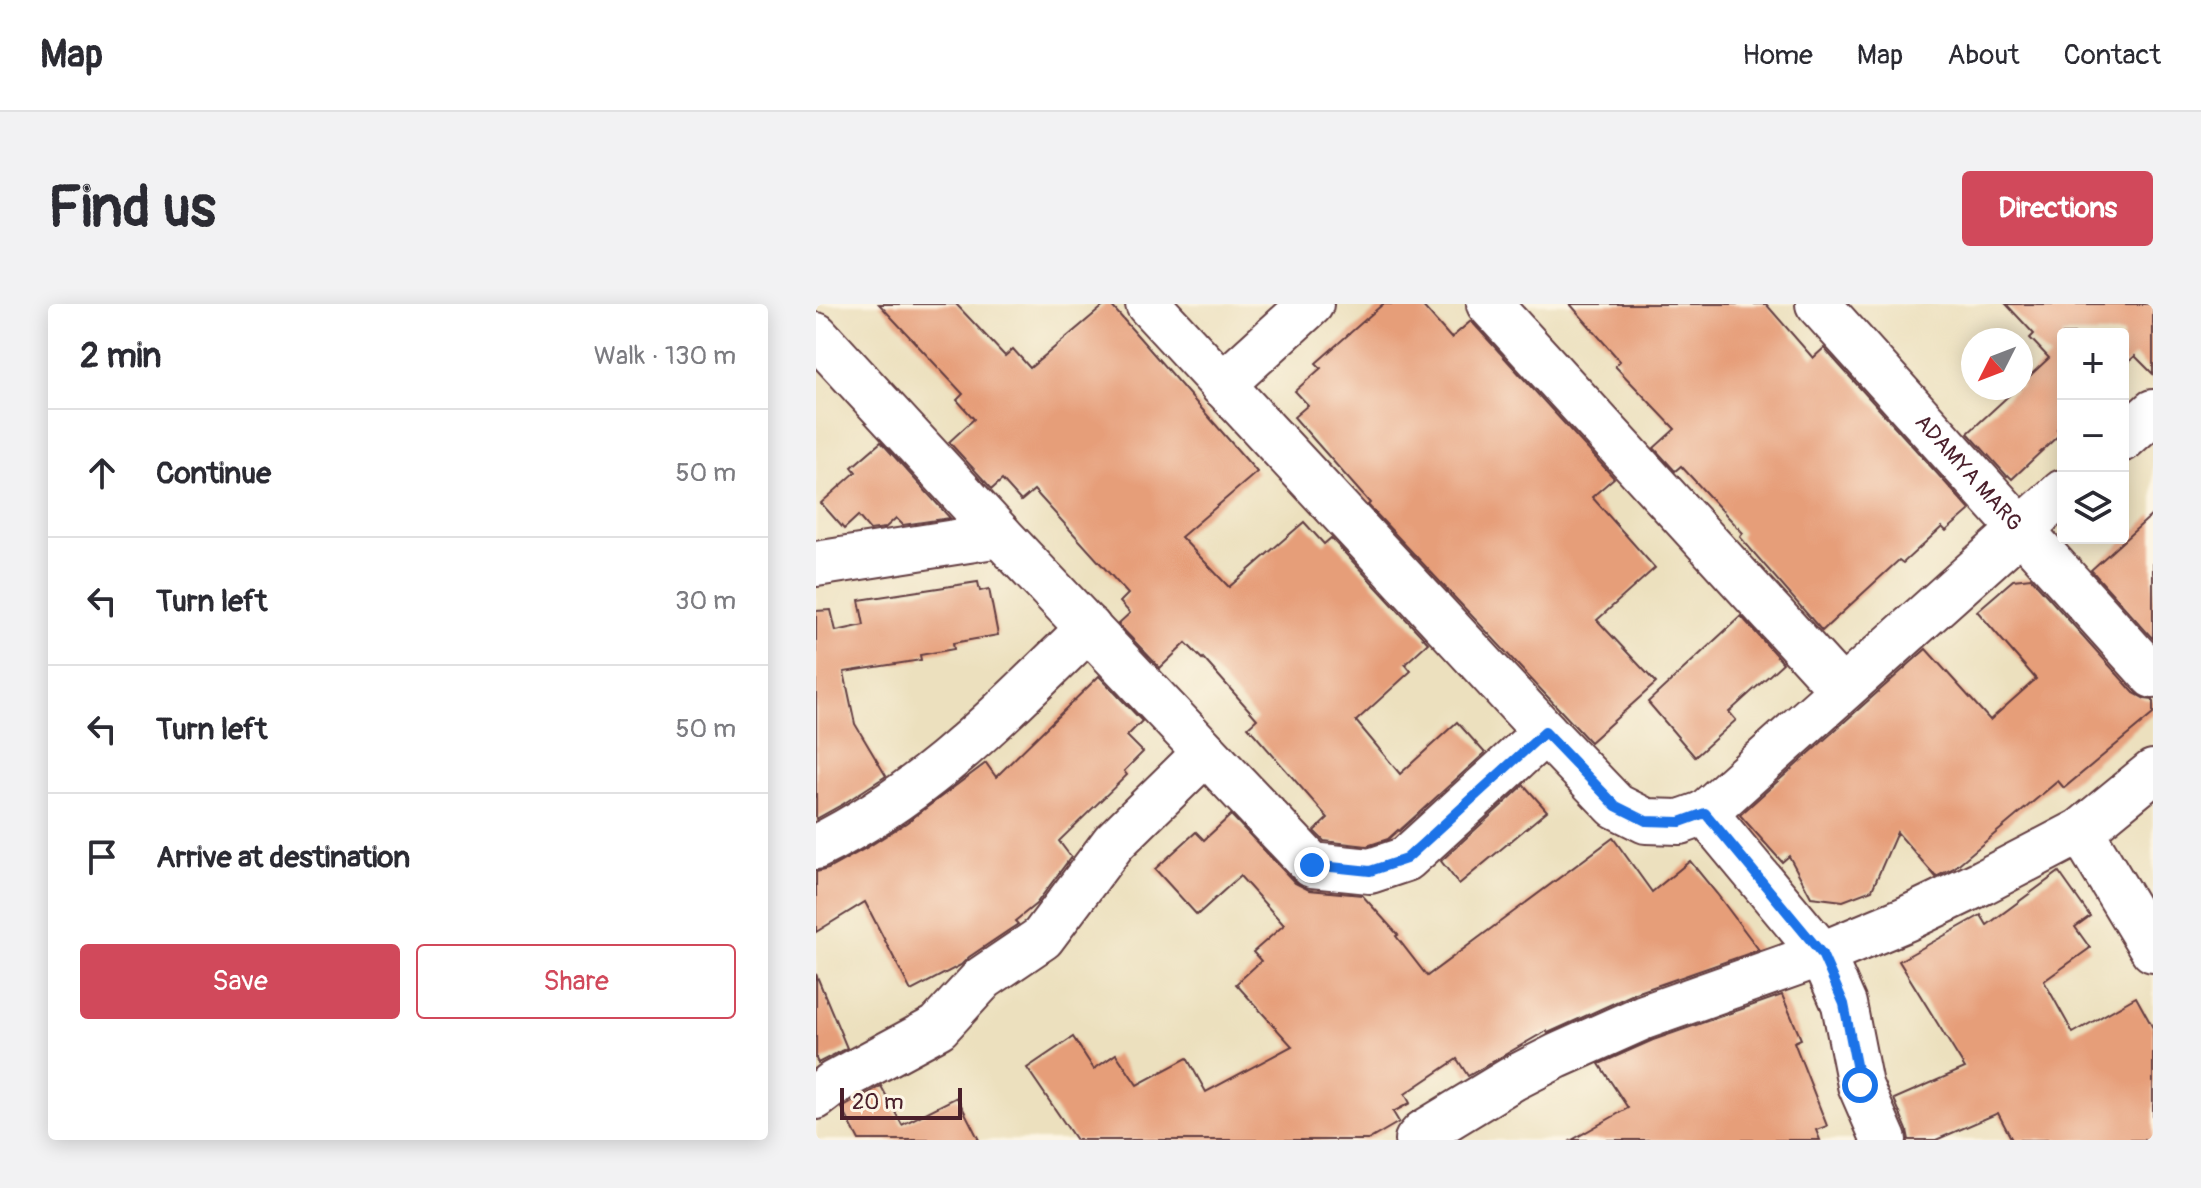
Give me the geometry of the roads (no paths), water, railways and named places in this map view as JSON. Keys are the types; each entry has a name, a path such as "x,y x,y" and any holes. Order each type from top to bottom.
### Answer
{"street":[{"path":"1148,304 1616,806 1646,821 1680,822 1705,813 2057,497"},
{"path":"1222,385 1311,304"},
{"path":"1489,304 1841,689"},
{"name":"ADAMYA MARG","path":"1818,304 2153,676"},
{"path":"816,335 1312,865 1370,871 1406,859 1545,732"},
{"path":"2129,434 2153,412"},
{"path":"816,564 1000,535"},
{"path":"816,847 845,833 895,801 950,760 1089,628"},
{"path":"816,1097 834,1083 938,1027 983,978 1042,938 1114,842 1205,753"},
{"path":"1417,1140 1423,1133 1486,1094 1557,1056 1644,1017 1822,954 1983,882 2081,831 2153,772"},
{"path":"1705,813 1822,954 1844,1004 1860,1085 1884,1140"},
{"path":"2081,831 2153,950"}]}
